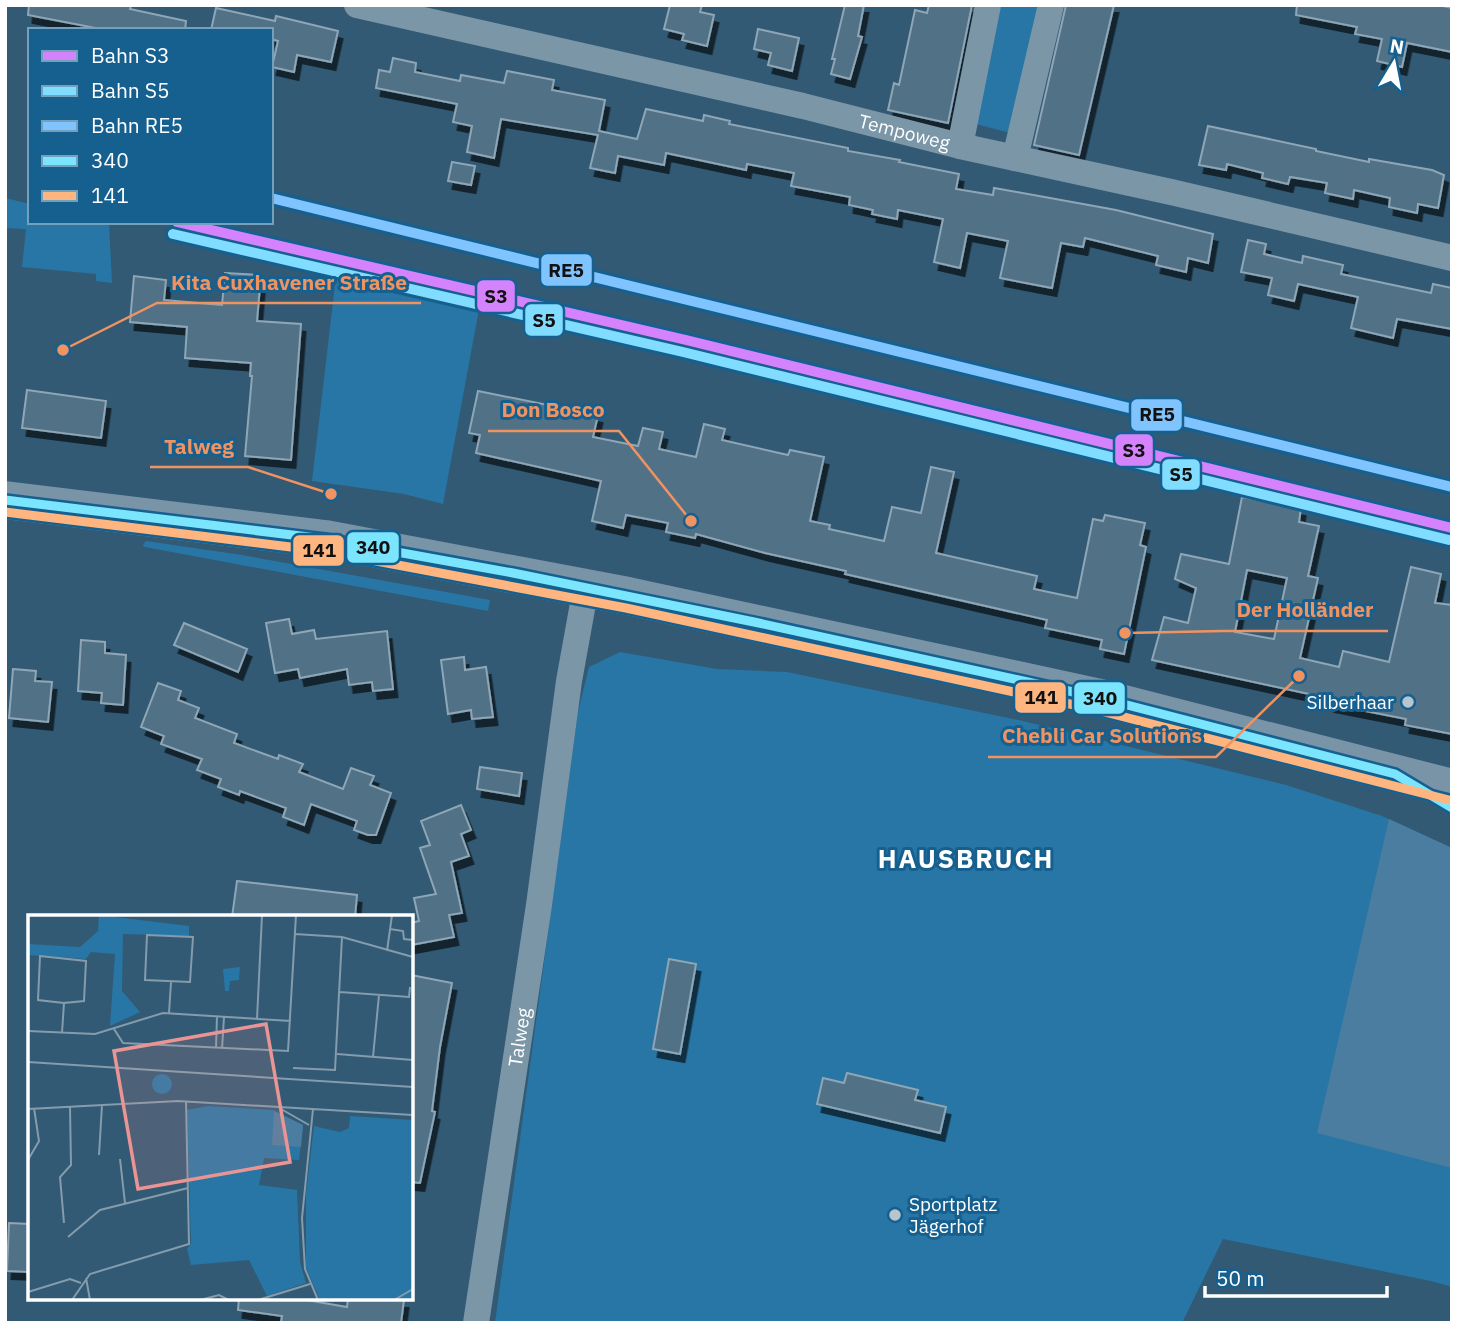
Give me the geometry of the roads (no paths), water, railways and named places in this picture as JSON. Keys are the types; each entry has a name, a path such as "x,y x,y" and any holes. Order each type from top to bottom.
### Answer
{"main road":[{"path":"5,500 325,539 586,587 1097,697 1452,788"}],"street":[{"name":"Tempoweg","path":"357,5 1452,258"},
{"path":"960,146 988,5"},
{"path":"1015,158 1051,5"},
{"name":"Talweg","path":"476,1323 539,905 569,681 586,587"}],"rail line":[{"name":"RE5","path":"273,198 1452,487"},
{"name":"S3","path":"186,224 686,340 1452,528"},
{"name":"S5","path":"173,234 683,352 1449,540"}],"place":[{"name":"Kita Cuxhavener Straße","path":"63,350"},
{"name":"Talweg","path":"331,494"},
{"name":"Don Bosco","path":"691,521"},
{"name":"Der Holländer","path":"1125,633"},
{"name":"Chebli Car Solutions","path":"1299,676"},
{"name":"Silberhaar","path":"1408,702"},
{"name":"Sportplatz Jägerhof","path":"895,1215"}],"district":[{"name":"HAUSBRUCH","path":"966,859"}]}
